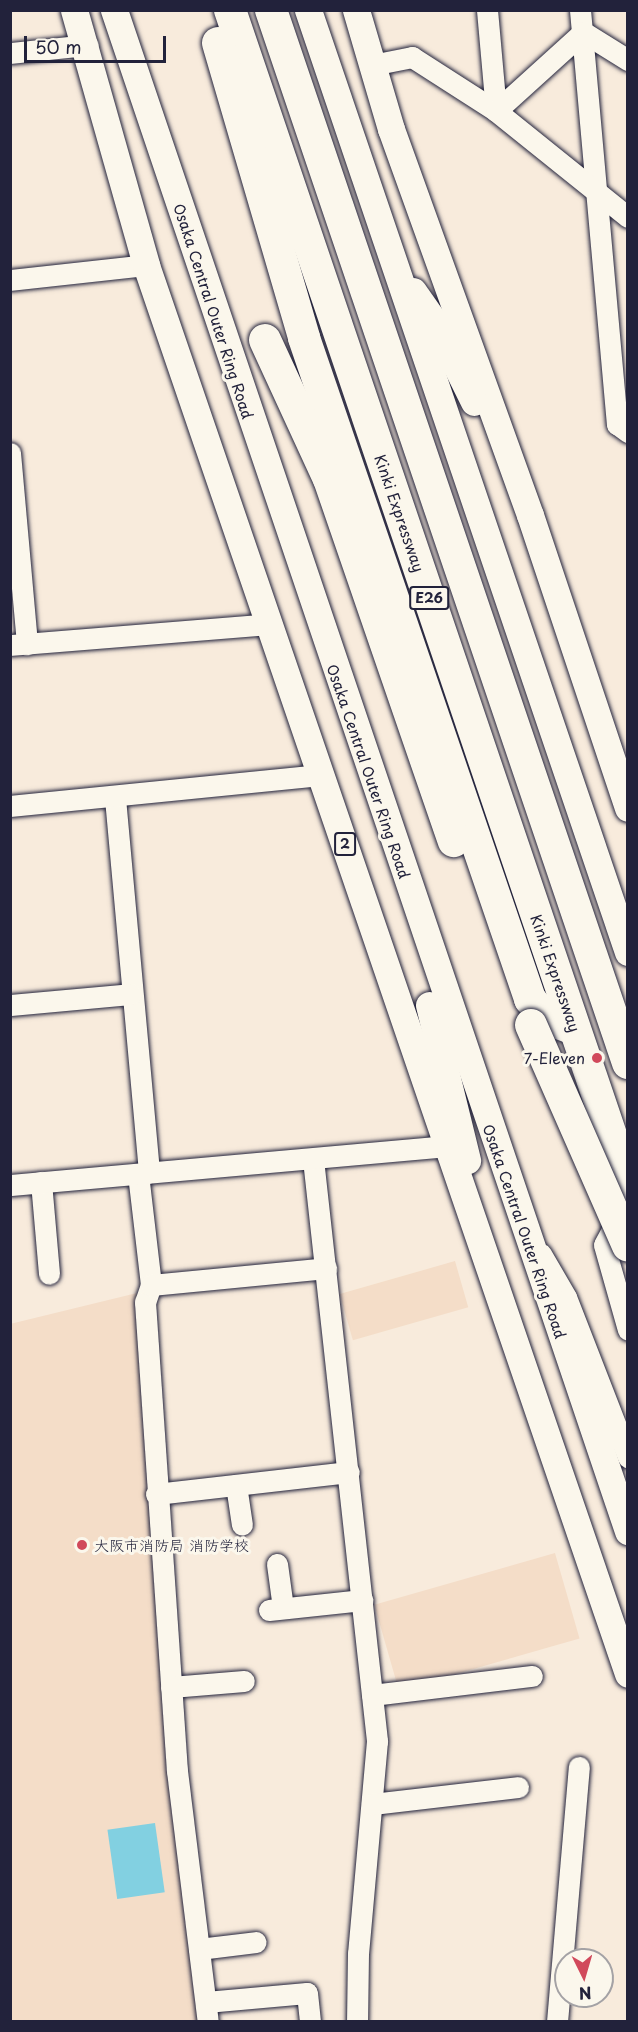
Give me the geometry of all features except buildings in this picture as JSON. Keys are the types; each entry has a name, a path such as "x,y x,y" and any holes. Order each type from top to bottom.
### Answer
{"highway":[{"path":"210,10 304,338 533,1005 554,1024 574,1029"},
{"name":"Kinki Expressway","path":"230,10 627,1185"},
{"name":"E26","path":"271,10 627,1063"},
{"path":"265,340 329,479 468,880 627,1246"}],"main road":[{"name":"2","path":"74,10 88,45 146,265 271,624 627,1674"},
{"name":"Osaka Central Outer Ring Road","path":"114,10 387,826 627,1531"},
{"path":"308,10 627,952"},
{"path":"356,10 372,65 530,516 627,808"},
{"path":"396,268 435,323 530,516"},
{"path":"387,826 392,890 447,1066 482,1247"},
{"path":"545,1432 578,1491 627,1622"}],"street":[{"path":"487,10 496,111"},
{"path":"580,10 594,191 617,424 627,432"},
{"path":"496,111 583,32"},
{"path":"583,32 627,60"},
{"path":"10,53 88,45"},
{"path":"372,65 411,57 496,111 627,217"},
{"path":"10,280 146,265"},
{"path":"10,453 19,645 271,624"},
{"path":"10,806 115,798 322,775"},
{"path":"115,798 151,1286 145,1302 156,1494 171,1688 207,2012 307,1993 310,2022"},
{"path":"10,1005 131,994"},
{"path":"10,1185 448,1146"},
{"path":"313,1159 377,1741 357,2022"},
{"path":"41,1182 50,1274"},
{"path":"627,1219 614,1226 604,1245 627,1330"},
{"path":"526,1233 566,1297 627,1457"},
{"path":"151,1286 326,1268"},
{"path":"156,1494 349,1472"},
{"path":"236,1485 242,1525"},
{"path":"277,1564 276,1609 362,1600"},
{"path":"372,1695 532,1676"},
{"path":"171,1688 244,1681"},
{"path":"557,2022 579,1767"},
{"path":"372,1804 518,1787"},
{"path":"199,1949 256,1942"}],"shaded area":[{"path":"455,1261 468,1307 353,1340 340,1294"},
{"name":"大阪市消防局 消防学校","path":"137,1293 167,1766 202,2021 11,2021 10,1324"},
{"path":"555,1553 580,1639 399,1690 374,1605"}],"water":[{"path":"155,1823 165,1892 117,1899 107,1830"}],"place":[{"name":"7-Eleven","path":"597,1058"},
{"name":"大阪市消防局 消防学校","path":"82,1545"}]}
